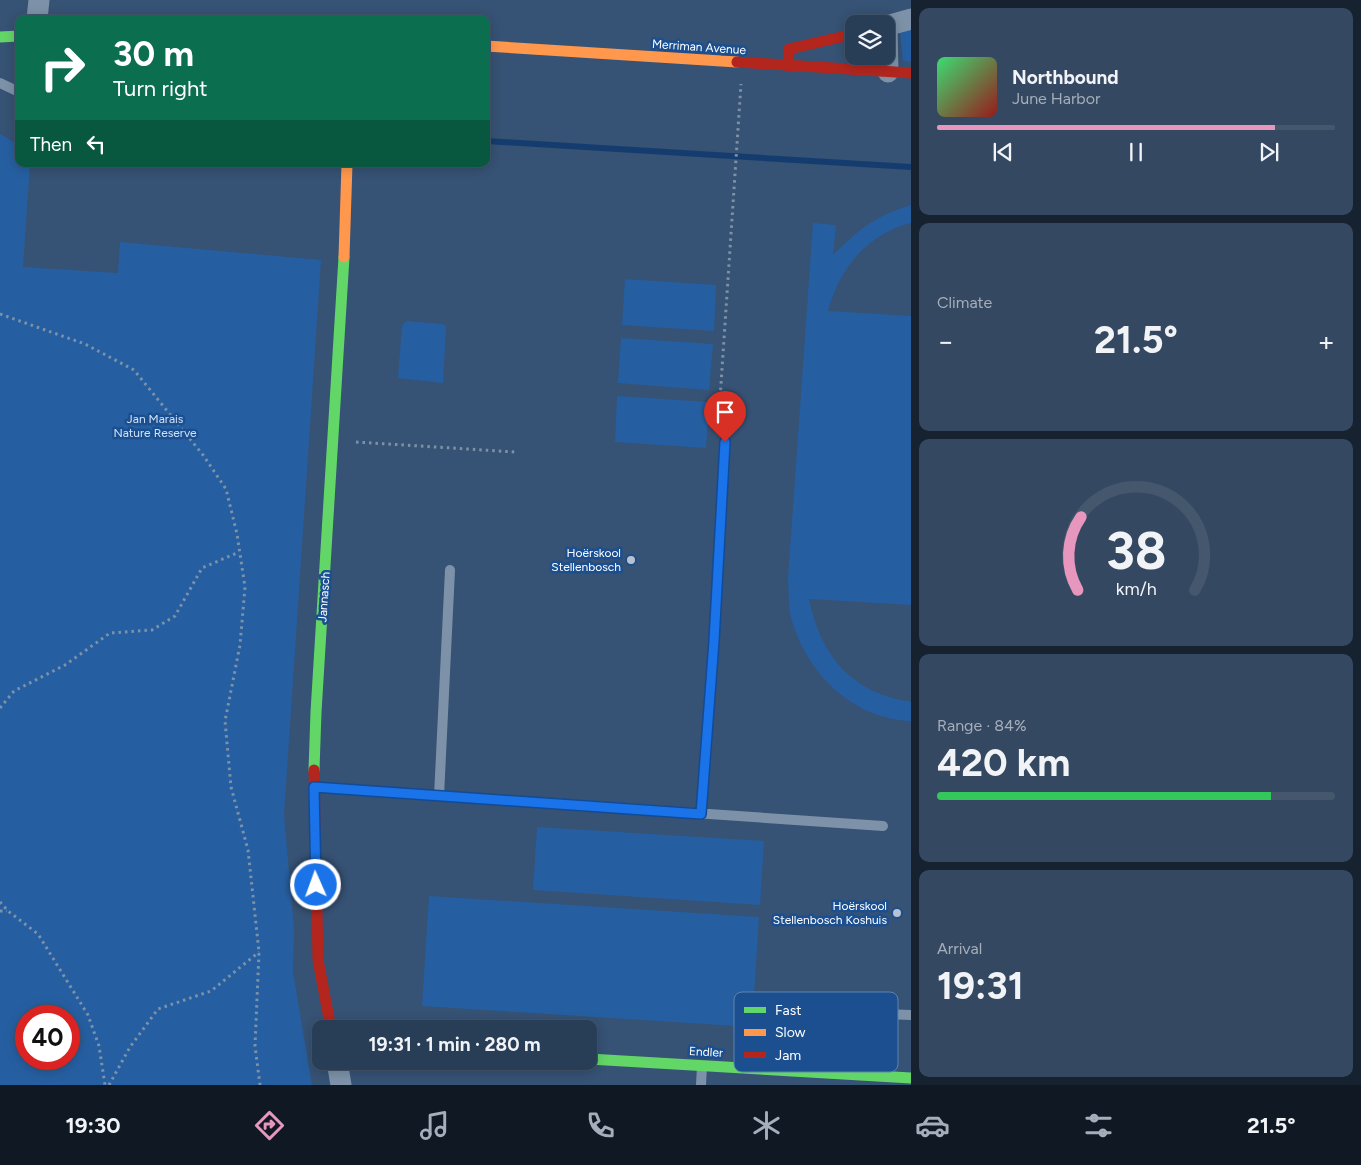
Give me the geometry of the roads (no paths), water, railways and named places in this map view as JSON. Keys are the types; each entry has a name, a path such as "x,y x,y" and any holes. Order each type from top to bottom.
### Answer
{"street":[{"path":"38,15 40,0"},
{"path":"895,24 911,19"},
{"path":"0,37 15,36"},
{"path":"788,66 789,49 845,36"},
{"name":"Merriman Avenue","path":"490,46 911,73"},
{"path":"888,65 888,72"},
{"name":"Jannasch","path":"329,1020 318,960 314,787 316,712 344,272 347,167"},
{"name":"Endler","path":"597,1059 734,1068"},
{"path":"338,1070 341,1085"},
{"name":"Endler","path":"810,1072 911,1078"}],"lane":[{"path":"0,83 15,90"},
{"path":"701,814 714,641 725,442"},
{"path":"439,796 450,570"},
{"path":"314,787 883,826"},
{"path":"898,1015 911,1016"},
{"path":"701,1085 702,1066"},
{"path":"809,1085 810,1072"}],"waterway":[{"path":"490,141 911,167"}],"place":[{"name":"Hoërskool Stellenbosch","path":"631,560"},
{"name":"Hoërskool Stellenbosch Koshuis","path":"897,913"}],"park label":[{"name":"Jan Marais Nature Reserve","path":"155,426"}]}
